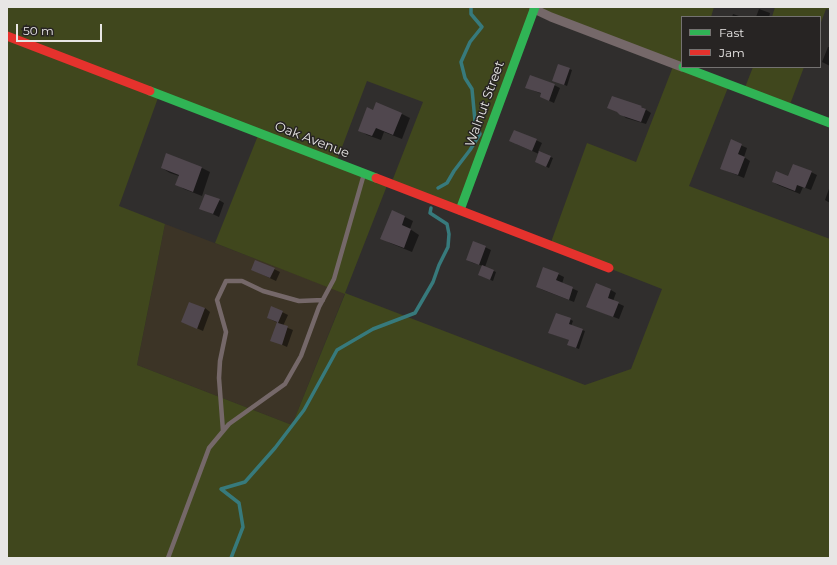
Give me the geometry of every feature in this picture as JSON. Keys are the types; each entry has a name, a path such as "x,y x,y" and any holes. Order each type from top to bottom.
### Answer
{"street":[{"path":"534,8 551,17 681,67"},
{"name":"Walnut Street","path":"460,210 534,8"},
{"name":"Oak Avenue","path":"7,36 609,268"},
{"path":"685,68 830,123"}],"lane":[{"path":"168,558 209,448 229,424 284,384 301,356 322,300 334,279 364,174"},
{"path":"223,431 219,378 220,361 226,332 217,300 226,281 242,281 263,291 299,301 322,300"}],"shaded area":[{"path":"165,224 345,293 292,425 137,365"}],"green space":[{"path":"7,7 714,7 711,16 681,16 681,68 685,68 729,85 689,186 830,239 830,558 7,558","holes":["534,9 674,64 636,162 587,143 550,245 662,289 631,369 585,385 345,293 388,183 336,163 367,81 423,102 391,184 460,210","159,95 259,133 215,243 345,294 292,425 137,365 165,224 119,206"]},
{"path":"775,7 830,7 830,10 826,9 821,22 821,16 772,16"},
{"path":"753,68 804,68 789,107 744,90"}],"building":[{"path":"558,64 570,68 564,85 552,81"},
{"path":"530,75 555,84 549,101 540,97 541,93 525,88"},
{"path":"612,96 642,106 641,107 646,109 641,122 620,115 617,112 607,108"},
{"path":"376,102 402,113 393,135 376,128 372,136 358,131 367,107 373,110"},
{"path":"514,130 537,139 532,151 509,141"},
{"path":"731,139 742,144 738,154 745,157 738,175 720,169"},
{"path":"539,151 551,156 546,167 535,162"},
{"path":"166,153 202,167 193,192 175,185 179,175 161,168"},
{"path":"793,164 812,171 805,188 797,185 795,191 772,182 776,171 788,176"},
{"path":"205,194 220,199 213,214 199,209"},
{"path":"392,210 405,216 402,225 411,229 404,248 380,239"},
{"path":"473,241 486,246 479,265 466,260"},
{"path":"255,260 275,268 270,278 251,270"},
{"path":"482,265 494,270 490,280 478,275"},
{"path":"543,267 559,273 556,280 573,287 569,300 536,287"},
{"path":"596,283 611,289 608,298 619,302 613,317 586,307"},
{"path":"189,302 205,308 197,329 181,322"},
{"path":"271,306 283,311 278,323 288,326 282,345 270,341 277,322 267,318"},
{"path":"556,313 571,318 569,324 583,329 576,348 567,345 569,340 548,333"}],"waterway":[{"path":"438,188 447,183 480,134 475,121 472,89 465,78 461,62 470,42 482,27 471,14 471,7"},
{"path":"231,558 243,527 239,503 221,489 245,482 275,448 304,410 337,350 373,329 415,313 433,282 448,247 449,234 447,224 430,213 431,208"}],"traffic: fast":[{"path":"460,210 535,7"},
{"path":"686,68 830,123"},
{"path":"150,91 376,178"}],"traffic: jam":[{"path":"7,36 150,91"},
{"path":"376,178 609,268"}]}
